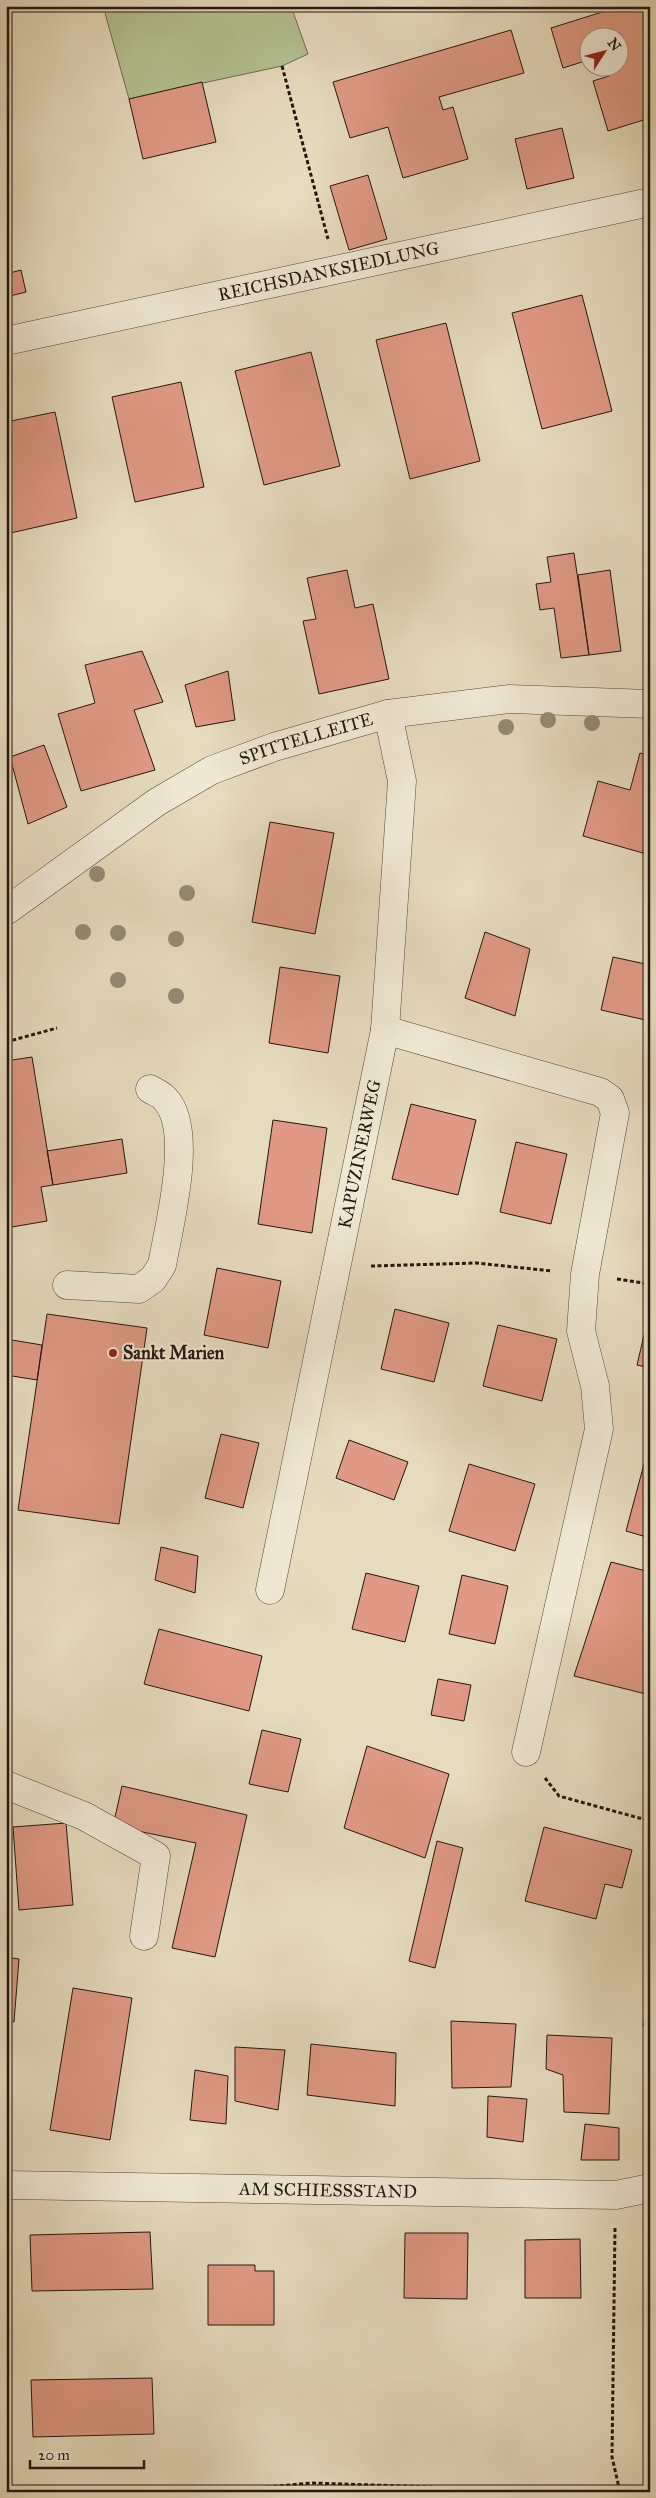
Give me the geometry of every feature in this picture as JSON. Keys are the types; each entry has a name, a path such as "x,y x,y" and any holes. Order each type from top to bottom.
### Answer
{"street":[{"name":"REICHSDANKSIEDLUNG","path":"6,341 336,268 650,202"},
{"name":"SPITTELLEITE","path":"6,911 157,802 212,770 274,747 388,714 510,699 650,704"},
{"name":"KAPUZINERWEG","path":"270,1590 335,1266 385,1030 402,781 388,714"},
{"path":"385,1030 600,1092 610,1099 615,1113 585,1274 581,1332 595,1386 599,1430 526,1752"},
{"path":"67,1285 139,1289 152,1279 162,1265 181,1152 176,1121 167,1100 150,1089"},
{"path":"6,1785 84,1816 156,1856 144,1936"},
{"name":"AM SCHIESSSTAND","path":"6,2185 616,2195 650,2188"}],"path":[{"path":"282,66 336,268"},
{"path":"6,1042 57,1028"},
{"path":"335,1266 476,1264 585,1274 650,1284"},
{"path":"526,1752 559,1796 650,1820"},
{"path":"616,2195 612,2457 620,2492"},
{"path":"215,2492 311,2483 435,2487 460,2492"}],"green space":[{"path":"103,6 291,6 308,54 282,66 129,99"}],"building":[{"path":"614,6 645,6 650,18 650,55 645,56 650,74 650,118 608,131 593,81 603,78 628,78 628,28 578,28 578,63 563,68 551,28 615,8"},
{"path":"511,30 524,73 439,97 443,110 453,107 468,159 403,178 388,127 350,138 333,82"},
{"path":"202,82 216,142 143,159 129,99"},
{"path":"562,128 574,178 527,189 515,139"},
{"path":"368,175 387,239 349,250 330,186"},
{"path":"21,270 26,292 6,297 6,274"},
{"path":"582,295 612,411 542,429 512,313"},
{"path":"446,323 480,461 410,479 376,340"},
{"path":"311,352 340,466 264,485 235,371"},
{"path":"181,382 204,487 135,502 112,397"},
{"path":"55,412 77,518 6,534 6,422"},
{"path":"574,553 589,655 561,658 554,608 540,610 536,584 551,582 547,557"},
{"path":"347,570 355,608 373,604 389,679 319,694 303,621 316,619 307,578"},
{"path":"610,570 621,651 589,655 578,575"},
{"path":"142,651 163,702 134,710 155,770 81,791 58,714 95,703 85,665"},
{"path":"228,671 235,720 196,727 185,685"},
{"path":"44,745 67,807 28,824 10,757"},
{"path":"640,753 650,756 650,855 583,836 598,781 630,790"},
{"path":"270,822 334,833 315,934 252,922"},
{"path":"485,932 530,949 515,1016 465,998"},
{"path":"613,957 650,965 650,1021 601,1010"},
{"path":"280,967 340,976 328,1053 269,1043"},
{"path":"32,1057 53,1185 41,1187 47,1221 6,1228 6,1061"},
{"path":"411,1104 476,1120 458,1195 392,1179"},
{"path":"273,1120 327,1128 312,1233 258,1224"},
{"path":"122,1139 127,1173 53,1185 47,1151"},
{"path":"516,1142 567,1154 551,1224 500,1212"},
{"path":"217,1268 281,1281 268,1348 204,1335"},
{"path":"395,1309 449,1323 434,1382 381,1369"},
{"path":"47,1314 147,1328 119,1524 18,1510"},
{"path":"648,1318 650,1318 650,1368 637,1365"},
{"path":"498,1325 557,1339 542,1401 483,1386"},
{"path":"6,1339 42,1345 37,1380 6,1375"},
{"path":"221,1434 259,1443 243,1508 205,1498"},
{"path":"349,1440 408,1462 394,1500 336,1478"},
{"path":"469,1464 535,1484 515,1551 449,1531"},
{"path":"644,1464 650,1465 650,1538 626,1531"},
{"path":"161,1547 198,1556 195,1593 155,1580"},
{"path":"611,1562 650,1572 650,1695 574,1676"},
{"path":"366,1573 419,1586 405,1642 352,1629"},
{"path":"462,1575 508,1586 495,1644 449,1634"},
{"path":"159,1629 262,1656 249,1711 144,1684"},
{"path":"438,1679 471,1685 464,1721 431,1715"},
{"path":"262,1730 301,1739 288,1792 249,1784"},
{"path":"367,1746 449,1774 425,1858 344,1828"},
{"path":"122,1786 247,1815 215,1957 172,1948 196,1843 113,1826"},
{"path":"66,1823 73,1905 19,1910 13,1827"},
{"path":"544,1827 632,1850 622,1888 605,1884 596,1919 525,1901"},
{"path":"437,1841 463,1848 435,1968 409,1961"},
{"path":"6,1957 19,1959 14,2022 6,2021"},
{"path":"73,1988 132,1998 110,2140 50,2130"},
{"path":"650,2002 650,2028 643,2026"},
{"path":"451,2021 516,2024 511,2087 452,2088"},
{"path":"547,2035 612,2038 609,2114 564,2112 563,2075 546,2069"},
{"path":"311,2044 396,2053 395,2106 307,2095"},
{"path":"235,2047 285,2050 278,2110 235,2101"},
{"path":"195,2070 228,2076 226,2124 190,2120"},
{"path":"488,2096 527,2099 523,2142 487,2137"},
{"path":"585,2124 619,2128 619,2160 581,2160"},
{"path":"150,2232 153,2289 32,2291 30,2235"},
{"path":"405,2233 468,2233 467,2299 404,2298"},
{"path":"580,2239 581,2298 525,2298 525,2240"},
{"path":"208,2265 255,2265 255,2271 274,2271 274,2325 208,2325"},
{"path":"152,2378 154,2434 33,2437 31,2380"}],"place":[{"name":"Sankt Marien","path":"113,1353"}]}
